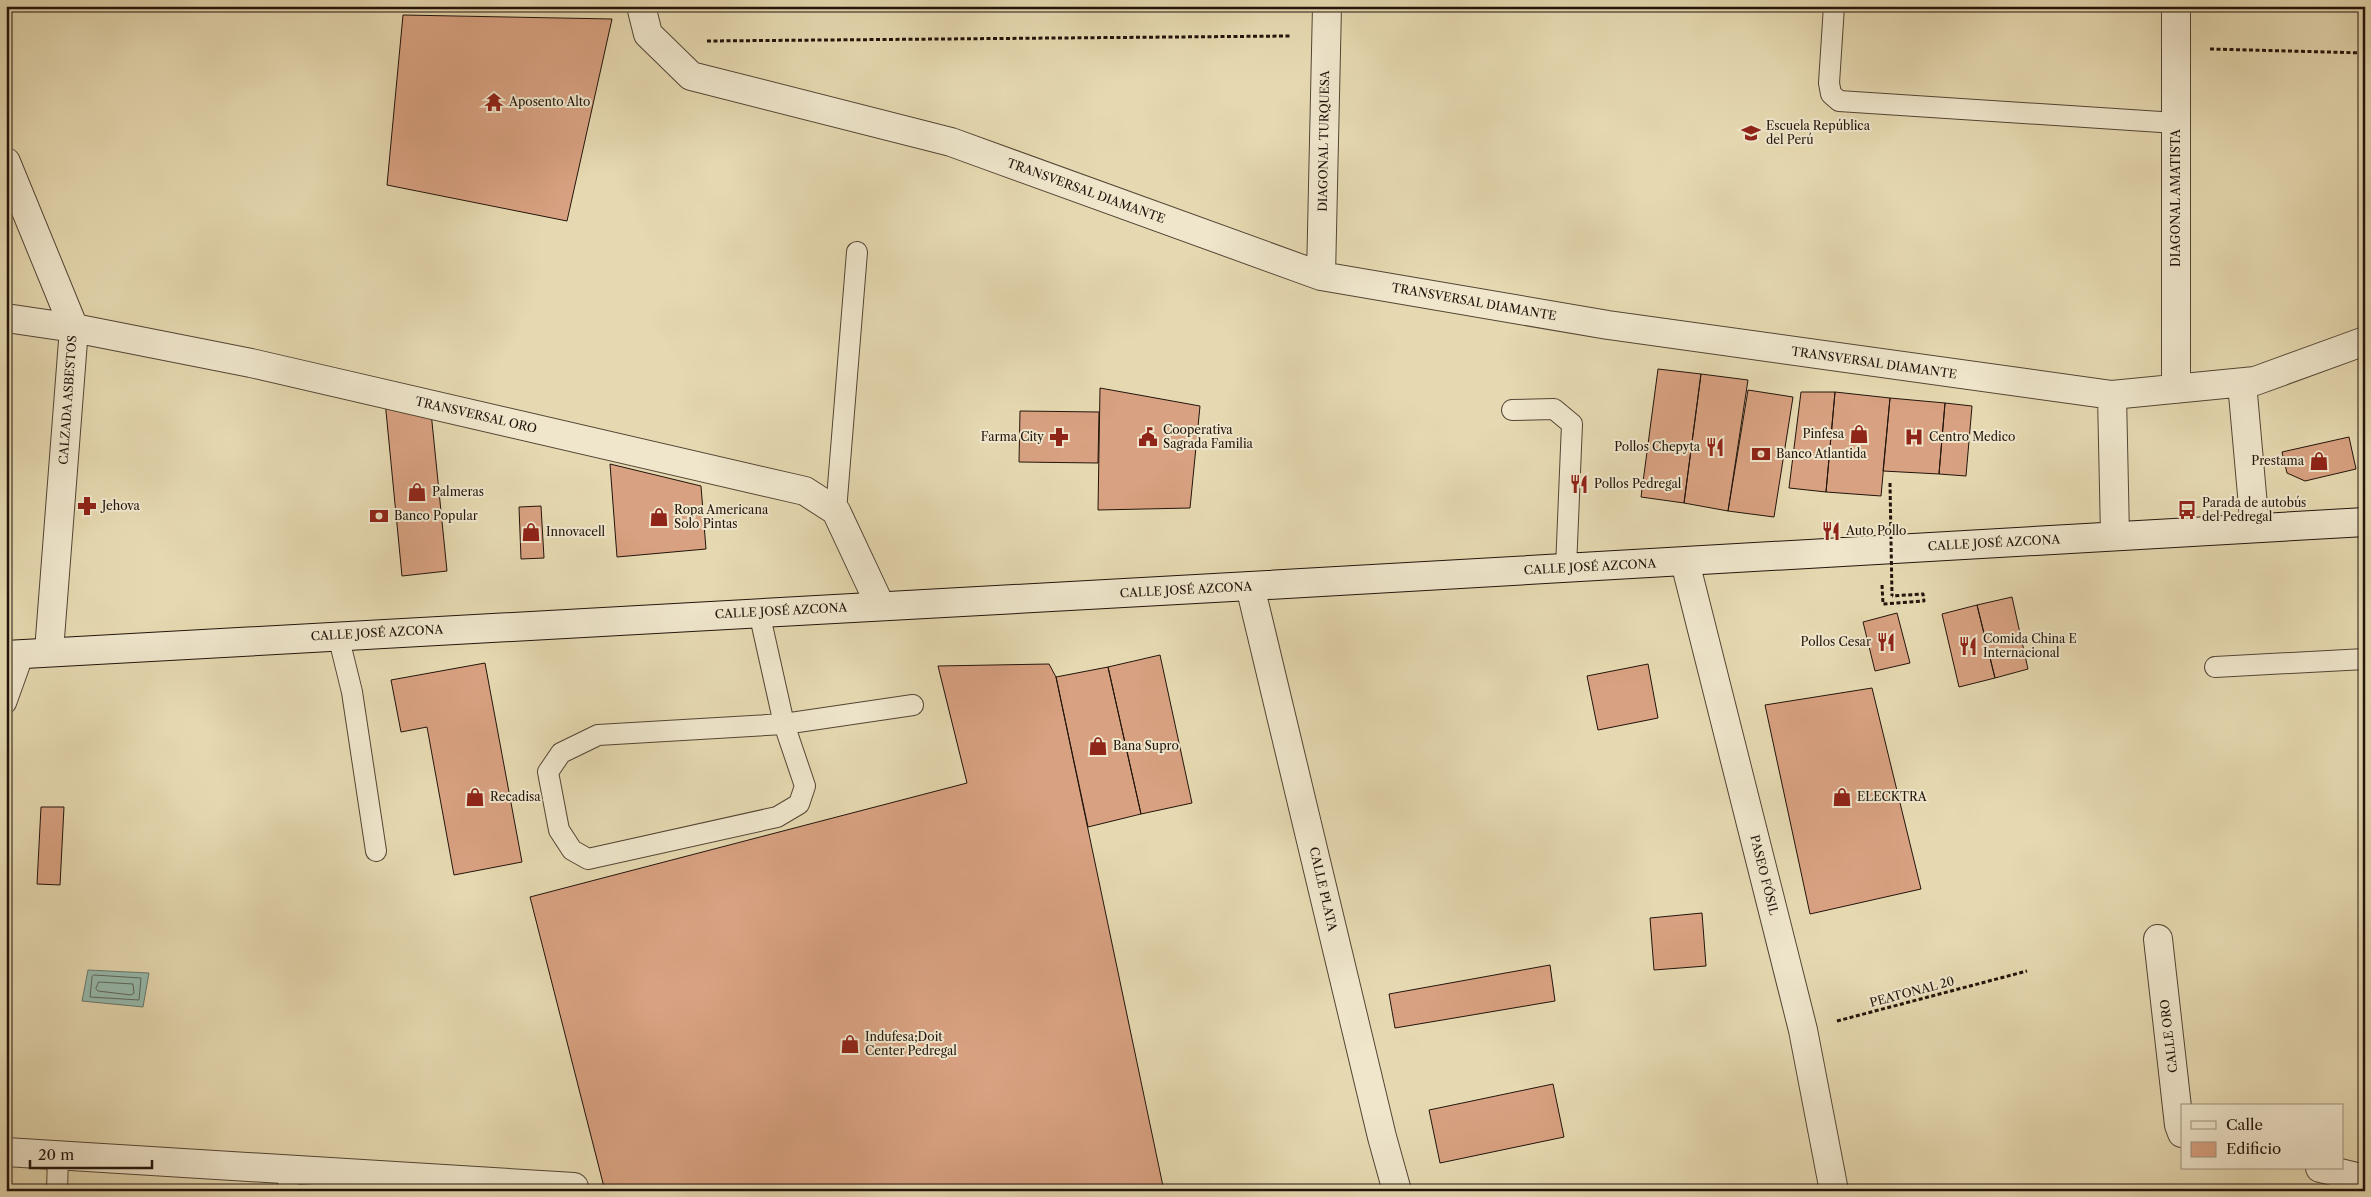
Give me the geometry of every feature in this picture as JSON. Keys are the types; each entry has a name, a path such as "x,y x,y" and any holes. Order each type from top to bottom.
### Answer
{"street":[{"name":"TRANSVERSAL DIAMANTE","path":"641,6 648,34 691,76 951,142 1321,276 1608,325 2112,395 2255,381 2365,341"},
{"name":"DIAGONAL TURQUESA","path":"1321,276 1327,6"},
{"name":"DIAGONAL AMATISTA","path":"2176,6 2176,389"},
{"name":"CALZADA ASBESTOS","path":"6,162 74,328 26,653"},
{"name":"TRANSVERSAL ORO","path":"6,318 74,328 261,365 805,491 836,511"},
{"path":"2242,383 2254,528"},
{"path":"2112,395 2115,536"},
{"path":"836,511 880,605"},
{"name":"CALLE JOSÉ AZCONA","path":"26,653 1685,562 2365,522"},
{"name":"PASEO FÓSIL","path":"1685,562 1803,1030 1834,1191"},
{"name":"CALLE PLATA","path":"1250,586 1382,1137 1398,1191"},
{"name":"CALLE ORO","path":"2158,939 2181,1128"},
{"path":"6,1152 58,1155 288,1180 574,1187 575,1191"},
{"path":"2328,1170 2365,1179"}],"lane":[{"path":"1834,6 1829,84 1831,94 1839,101 2176,122"},
{"path":"836,511 857,252"},
{"path":"1512,410 1554,408 1572,424 1566,568"},
{"path":"759,612 784,724 805,786 800,804 777,817 588,859 572,850 559,830 548,772 561,753 598,735 784,724 913,705"},
{"path":"338,635 352,692 376,851"},
{"path":"6,704 26,653"},
{"path":"2215,667 2365,659"},
{"path":"57,1191 58,1155"}],"path":[{"path":"656,42 1326,36"},
{"path":"2176,49 2365,53"},
{"path":"1882,604 1924,601 1924,594 1892,596 1890,483"},
{"name":"PEATONAL 20","path":"1803,1030 2026,971"}],"water":[{"path":"88,970 149,973 143,1007 82,1001"}],"building":[{"name":"Aposento Alto","path":"403,15 612,19 567,221 387,185"},
{"path":"1658,369 1701,374 1684,503 1641,497"},
{"name":"Pollos Chepyta","path":"1701,374 1748,380 1728,511 1684,503"},
{"name":"Cooperativa Sagrada Familia","path":"1100,388 1200,406 1190,508 1098,510"},
{"name":"Banco Atlantida","path":"1748,390 1793,397 1774,517 1728,511"},
{"path":"1801,392 1835,392 1826,492 1789,488"},
{"name":"Pinfesa","path":"1835,392 1890,398 1881,496 1826,492"},
{"name":"Centro Medico","path":"1890,398 1945,403 1939,474 1883,471"},
{"name":"Palmeras","path":"385,401 431,412 447,571 402,576"},
{"path":"1945,403 1972,406 1966,476 1939,474"},
{"name":"Farma City","path":"1020,411 1099,412 1098,463 1019,462"},
{"name":"Prestama","path":"2349,437 2356,469 2305,481 2287,473 2282,452"},
{"name":"Ropa Americana Solo Pintas","path":"610,464 701,486 706,549 617,557"},
{"name":"Innovacell","path":"541,506 544,558 521,559 519,507"},
{"path":"2012,597 2028,669 1995,678 1977,605"},
{"name":"Comida China E Internacional","path":"1977,605 1995,678 1959,687 1942,614"},
{"name":"Pollos Cesar","path":"1897,613 1910,663 1875,671 1863,622"},
{"path":"1160,655 1192,803 1141,814 1108,667"},
{"name":"Recadisa","path":"485,663 522,862 454,875 427,727 401,732 391,680"},
{"name":"Indufesa;Doit Center Pedregal","path":"1049,664 1056,677 1164,1191 605,1191 530,897 967,783 938,666"},
{"path":"1648,664 1658,718 1598,730 1587,676"},
{"name":"Bana Supro","path":"1108,667 1141,814 1088,827 1056,677"},
{"name":"ELECKTRA","path":"1872,688 1921,889 1810,914 1765,705"},
{"path":"41,807 64,807 60,885 37,884"},
{"path":"1702,913 1706,966 1654,970 1650,918"},
{"path":"1550,965 1555,1001 1395,1028 1389,994"},
{"path":"1553,1084 1564,1137 1440,1163 1429,1110"}],"place":[{"name":"Aposento Alto","path":"494,102"},
{"name":"Escuela República del Perú","path":"1751,133"},
{"name":"Pinfesa","path":"1859,434"},
{"name":"Farma City","path":"1059,437"},
{"name":"Cooperativa Sagrada Familia","path":"1148,437"},
{"name":"Centro Medico","path":"1914,437"},
{"name":"Pollos Chepyta","path":"1715,447"},
{"name":"Banco Atlantida","path":"1761,454"},
{"name":"Prestama","path":"2319,461"},
{"name":"Pollos Pedregal","path":"1579,484"},
{"name":"Palmeras","path":"417,492"},
{"name":"Jehova","path":"87,506"},
{"name":"Parada de autobús del Pedregal","path":"2187,510"},
{"name":"Banco Popular","path":"379,516"},
{"name":"Ropa Americana Solo Pintas","path":"659,517"},
{"name":"Auto Pollo","path":"1831,531"},
{"name":"Innovacell","path":"531,532"},
{"name":"Pollos Cesar","path":"1886,642"},
{"name":"Comida China E Internacional","path":"1968,646"},
{"name":"Bana Supro","path":"1098,746"},
{"name":"Recadisa","path":"475,797"},
{"name":"ELECKTRA","path":"1842,797"},
{"name":"Indufesa;Doit Center Pedregal","path":"850,1044"}]}
